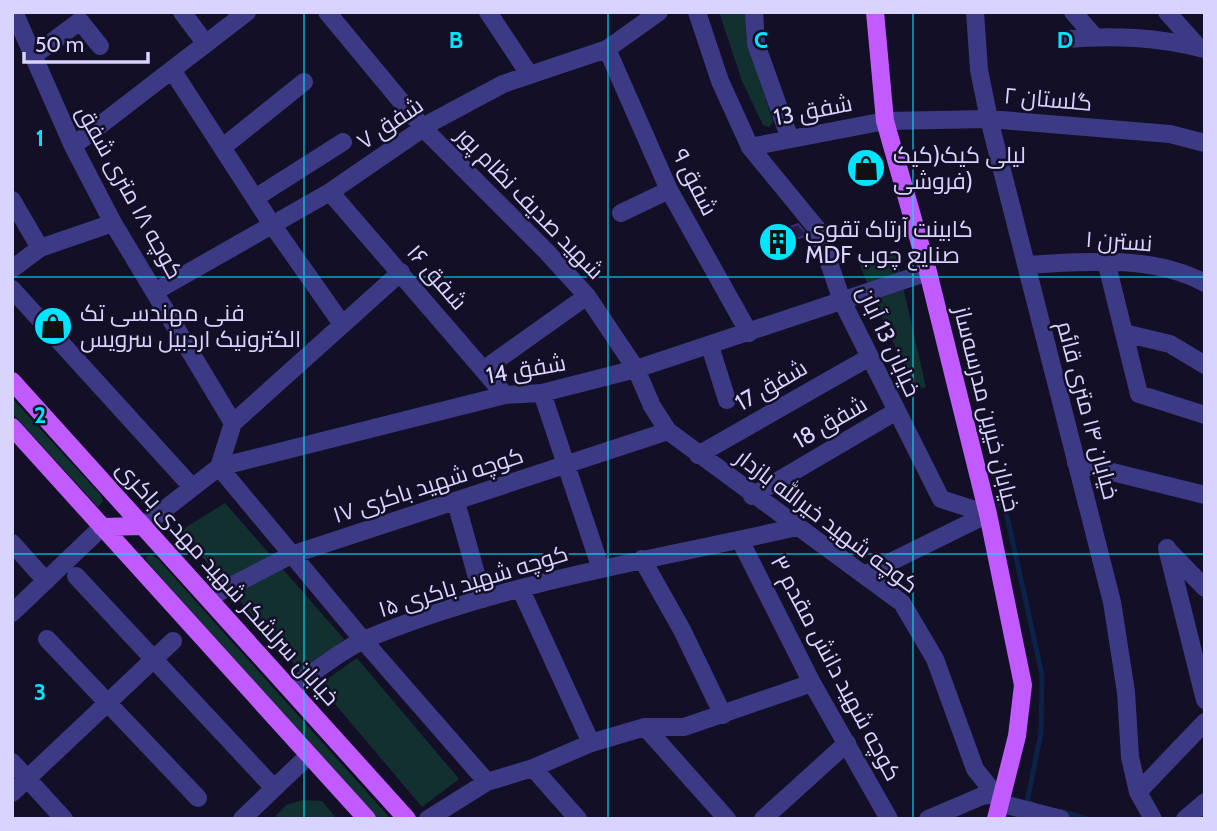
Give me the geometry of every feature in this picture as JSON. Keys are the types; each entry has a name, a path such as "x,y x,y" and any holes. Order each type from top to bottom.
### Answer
{"main road":[{"name":"خیابان خیرین مدرسه‌ساز","path":"875,12 885,121 928,272 1015,632 1023,685 1017,736 998,806"},
{"name":"خیابان سرلشکر شهید مهدی باکری","path":"12,381 407,819"},
{"path":"12,427 367,819"},
{"path":"102,527 143,526"}],"street":[{"name":"کوچه ۱۸ متری شفق","path":"14,12 73,146 113,223 233,423"},
{"path":"182,12 206,44"},
{"path":"73,146 247,12"},
{"name":"شهید صدیف نظام پور","path":"327,12 424,129 547,251 587,296 636,369"},
{"path":"488,12 529,74"},
{"path":"628,12 637,28"},
{"name":"شفق ۷","path":"156,291 271,223 330,192 424,129 503,84 607,49 659,12"},
{"name":"خیابان 13 آبان","path":"697,12 720,81 750,147 818,230 842,301 940,499 988,514"},
{"path":"754,12 756,44 790,139"},
{"name":"خیابان ۱۴ متری قائم","path":"975,12 979,70 989,119 1112,602 1126,692 1130,757 1138,792 1153,819"},
{"path":"1073,12 1096,37"},
{"path":"1167,12 1202,48"},
{"path":"33,56 80,20 100,46"},
{"path":"1066,39 1118,35 1169,40 1202,48"},
{"name":"شفق ۹","path":"607,49 670,190 749,333"},
{"path":"172,71 271,223 342,324"},
{"path":"223,147 304,82"},
{"name":"گلستان ۲","path":"885,121 989,119 1170,134 1205,143"},
{"name":"شفق 13","path":"750,147 885,121"},
{"path":"255,198 343,142"},
{"path":"621,213 670,190"},
{"name":"شفق ۱۶","path":"330,192 505,395"},
{"path":"12,201 40,248"},
{"path":"12,269 40,248 113,223"},
{"path":"1106,261 1139,394 1205,415"},
{"name":"نسترن ۱","path":"1027,265 1106,261 1141,263 1192,276 1205,284"},
{"path":"401,272 233,423 219,467 363,640 487,782"},
{"name":"شفق 14","path":"143,526 219,467 505,395 542,393 636,369 928,272"},
{"path":"12,289 192,486"},
{"path":"484,370 587,296"},
{"path":"1124,333 1170,344 1205,365"},
{"path":"710,345 727,400"},
{"name":"شفق 17","path":"698,455 868,358"},
{"name":"کوچه شهید خیرالله بازدار","path":"636,369 652,406 667,431 752,496 902,603 935,659 975,769 998,806"},
{"path":"542,393 601,569"},
{"name":"شفق 18","path":"752,496 895,412"},
{"name":"کوچه شهید باکری ۱۷","path":"208,598 291,555 568,466 667,431"},
{"path":"1076,463 1205,495"},
{"path":"456,502 484,599"},
{"path":"864,575 988,514"},
{"path":"12,613 102,527"},
{"name":"کوچه شهید باکری ۱۵","path":"290,689 363,640 484,599 642,559 797,527"},
{"name":"کوچه شهید دانش مقدم ۳","path":"740,540 811,683 889,819"},
{"path":"12,543 46,581"},
{"path":"1205,588 1167,548 1205,700"},
{"path":"642,559 723,715"},
{"path":"76,576 274,788"},
{"path":"521,590 592,743"},
{"path":"47,639 198,798"},
{"path":"12,793 173,641"},
{"path":"428,819 487,782 533,768 592,743 645,727 684,727 811,683"},
{"path":"1138,792 1205,722"},
{"path":"645,727 727,819"},
{"path":"763,819 847,743"},
{"path":"242,819 309,755"},
{"path":"12,762 64,819"},
{"path":"533,768 578,819"},
{"path":"928,819 982,796 998,806 1061,819"},
{"path":"1185,819 1205,802"}],"green space":[{"path":"719,12 748,12 746,37 773,122 769,127 763,125 742,81"},
{"path":"896,254 901,277 869,288 860,265"},
{"path":"903,287 926,387 915,390 873,298"},
{"path":"12,398 100,494 103,501 98,507 12,413"},
{"path":"225,503 344,639 302,673 180,531"},
{"path":"151,555 157,558 391,819 378,819 147,562 146,557"},
{"path":"357,658 459,779 422,807 319,685"},
{"path":"303,800 322,801 337,819 273,819 286,805"}],"building":[{"name":"کابینت آرتاک تقوی MDF صنایع چوب","path":"798,224 807,235 771,248 766,236"}],"waterway":[{"path":"999,504 1005,507 1042,675 1041,733 1027,802 1031,803"},
{"path":"1061,811 1087,819"}],"place":[{"name":"لیلی کیک(کیک فروشی)","path":"866,168"},
{"name":"کابینت آرتاک تقوی MDF صنایع چوب","path":"778,242"},
{"name":"فنی مهندسی تک الکترونیک اردبیل سرویس","path":"53,326"}]}
